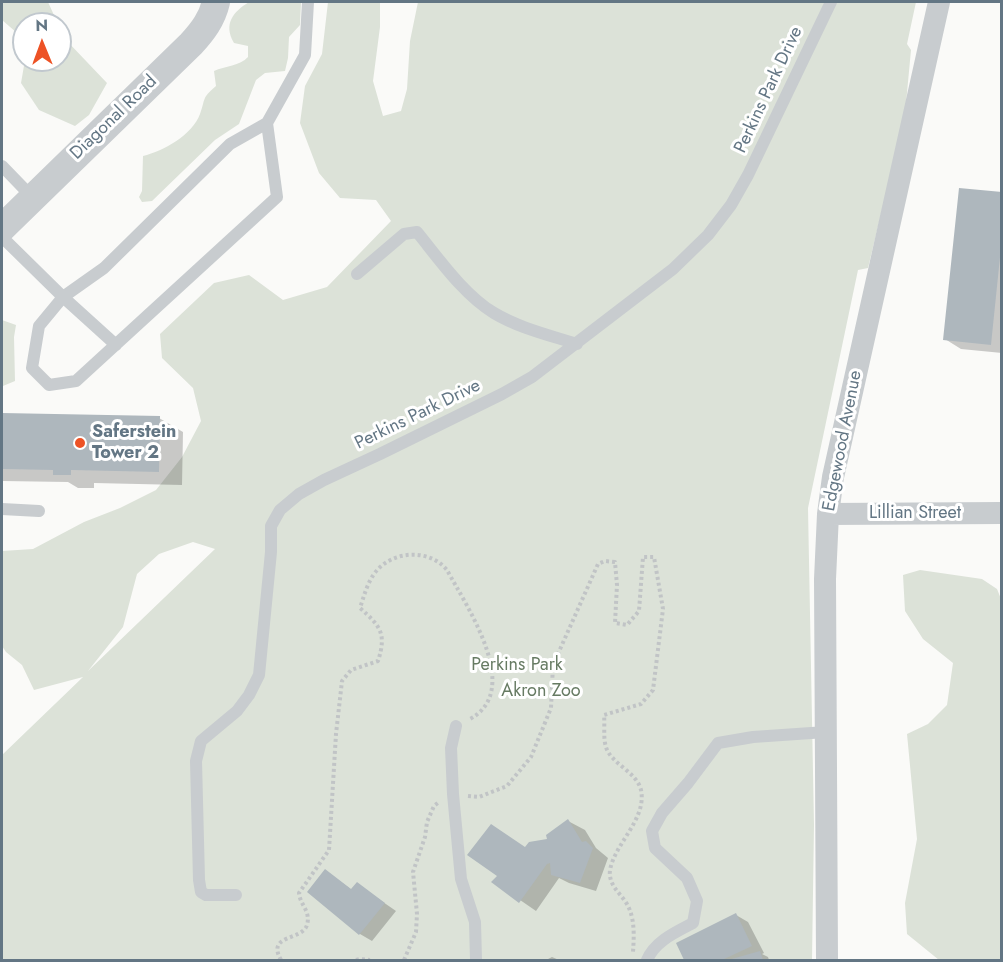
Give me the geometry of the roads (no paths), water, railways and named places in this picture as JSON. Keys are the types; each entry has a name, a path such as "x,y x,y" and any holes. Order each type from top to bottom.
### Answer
{"street":[{"name":"Diagonal Road","path":"3,226 191,44 213,14 216,2"},
{"name":"Edgewood Avenue","path":"827,960 825,579 828,514 833,477 939,2"},
{"name":"Lillian Street","path":"828,514 1002,513"}],"lane":[{"path":"267,123 277,197 76,381 49,385 32,368 39,326 63,297 104,268 230,144 267,123 306,55 308,2"},
{"name":"Perkins Park Drive","path":"236,895 206,896 201,892 195,761 201,741 237,711 249,695 259,675 272,526 280,510 299,494 324,480 502,394 532,377 674,269 721,220 748,175 831,2"},
{"path":"2,166 33,198"},
{"path":"3,226 63,297 116,345"},
{"path":"357,274 404,234 417,232 461,285 493,312 526,328 577,344"},
{"path":"2,510 39,511"},
{"path":"456,726 451,748 453,794 461,879 475,922 476,960"},
{"path":"647,960 651,951 668,937 693,923 697,901 687,878 655,848 652,831 662,813 718,743 753,737 826,732"}],"place":[{"name":"Saferstein Tower 2","path":"80,443"}],"park label":[{"name":"Perkins Park","path":"517,666"},
{"name":"Akron Zoo","path":"541,692"}]}
